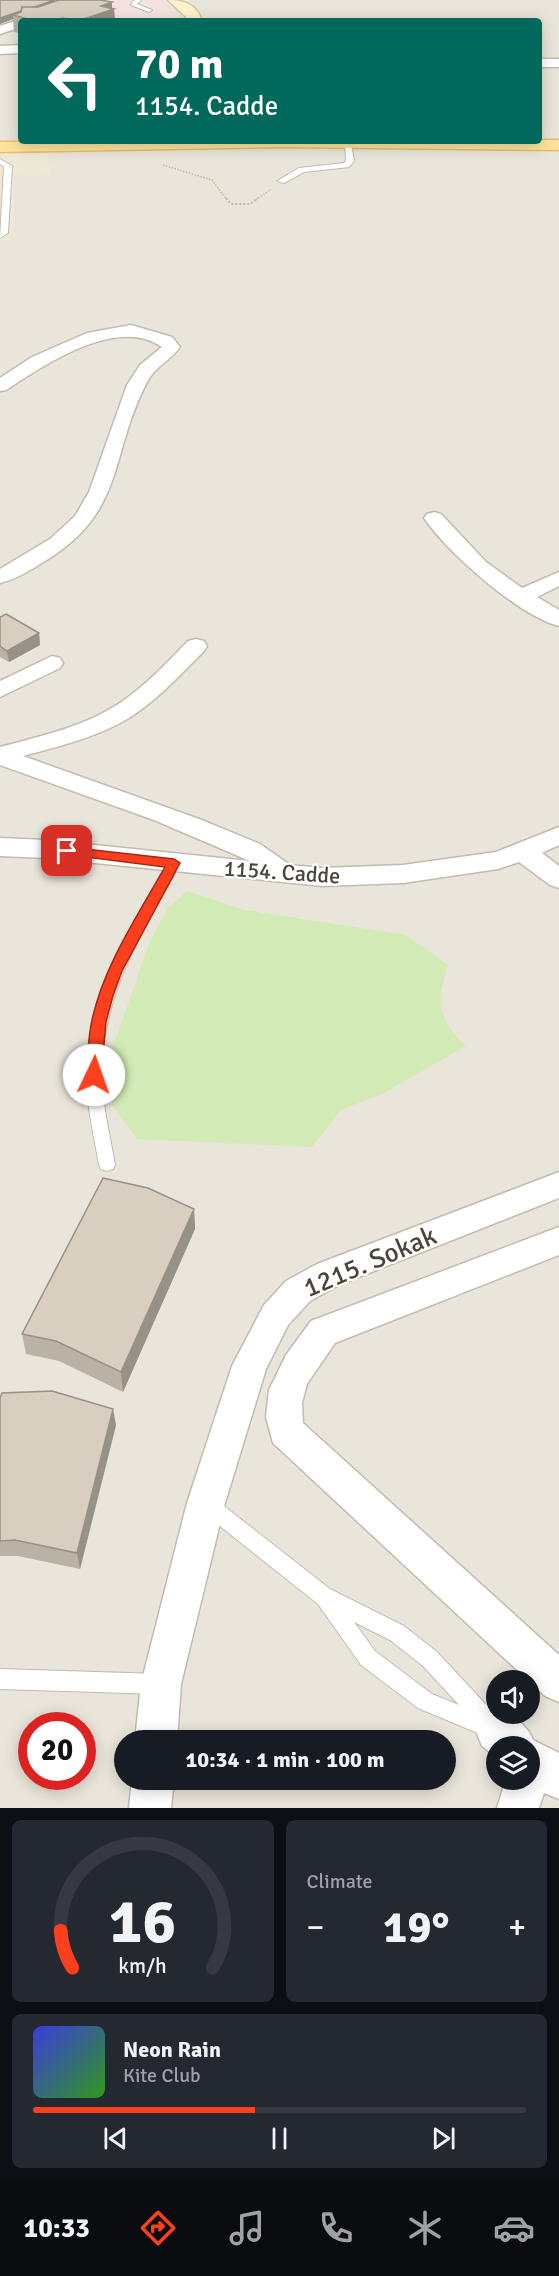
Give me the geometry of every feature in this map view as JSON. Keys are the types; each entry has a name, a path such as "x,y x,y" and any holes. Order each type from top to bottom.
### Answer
{"main road":[{"path":"174,0 191,0"},
{"path":"174,0 194,18 197,0"},
{"path":"542,133 559,134"},
{"path":"0,136 18,135"},
{"path":"0,147 209,144"},
{"path":"489,144 559,145"}],"street":[{"path":"0,30 18,24"},
{"path":"0,50 18,50"},
{"path":"542,63 559,63"},
{"path":"0,386 38,361 93,337 131,330 166,341 171,347 162,358 144,370 123,413 99,494 77,528 52,548 0,577"},
{"path":"108,462 135,434"},
{"path":"434,518 479,566 521,597 559,619"},
{"path":"521,597 559,578"},
{"path":"0,756 81,731 118,714 155,686 196,646"},
{"path":"0,690 52,663"},
{"path":"0,756 166,814 241,847 274,864 283,874"},
{"name":"1154. Cadde","path":"0,847 46,849 322,877 403,874 498,860 523,852 559,834"},
{"path":"523,852 559,879"},
{"name":"1215. Sokak","path":"157,1730 161,1684 206,1503 249,1366 276,1315 298,1291 329,1274 559,1185"},
{"path":"555,1674 286,1431 282,1415 284,1397 302,1359 323,1332 559,1241"},
{"path":"150,1808 152,1790"},
{"path":"518,1808 521,1790"}],"lane":[{"path":"138,0 133,4 149,10"},
{"path":"281,181 302,170 346,165 350,161 348,144"},
{"path":"0,161 8,166 4,233 0,236"},
{"path":"107,1165 94,1075 99,1022 115,971 174,863"},
{"path":"206,1503 323,1596 397,1633 430,1659 503,1736"},
{"path":"323,1596 368,1658 424,1701 486,1737"},
{"path":"0,1679 161,1684"}],"path":[{"path":"157,164 188,171 212,180 227,202 236,205 253,203 281,181"}],"shaded area":[{"path":"0,0 559,0 559,1808 0,1808"},
{"path":"101,0 160,0 174,10 178,18 44,18"},
{"path":"0,153 47,154 50,172 14,176 14,238 0,243"}],"green space":[{"path":"187,891 244,910 406,935 449,966 442,989 442,1009 450,1028 466,1046 382,1094 341,1110 312,1147 137,1139 112,1105 113,1047 150,941 168,908"}],"building":[{"path":"0,0 55,0 34,7 22,7 21,11 0,18"},
{"path":"59,0 100,0 112,2 101,6 114,9 87,18 24,18 13,15 21,12 22,7 38,7"},
{"path":"6,614 39,633 7,651 0,646 0,617"},
{"path":"103,1178 148,1188 194,1209 121,1372 56,1341 22,1334"},
{"path":"52,1391 113,1409 77,1553 15,1540 0,1541 0,1398 2,1393"}],"route":[{"path":"67,851 174,863 115,971 99,1022 94,1075"}]}
